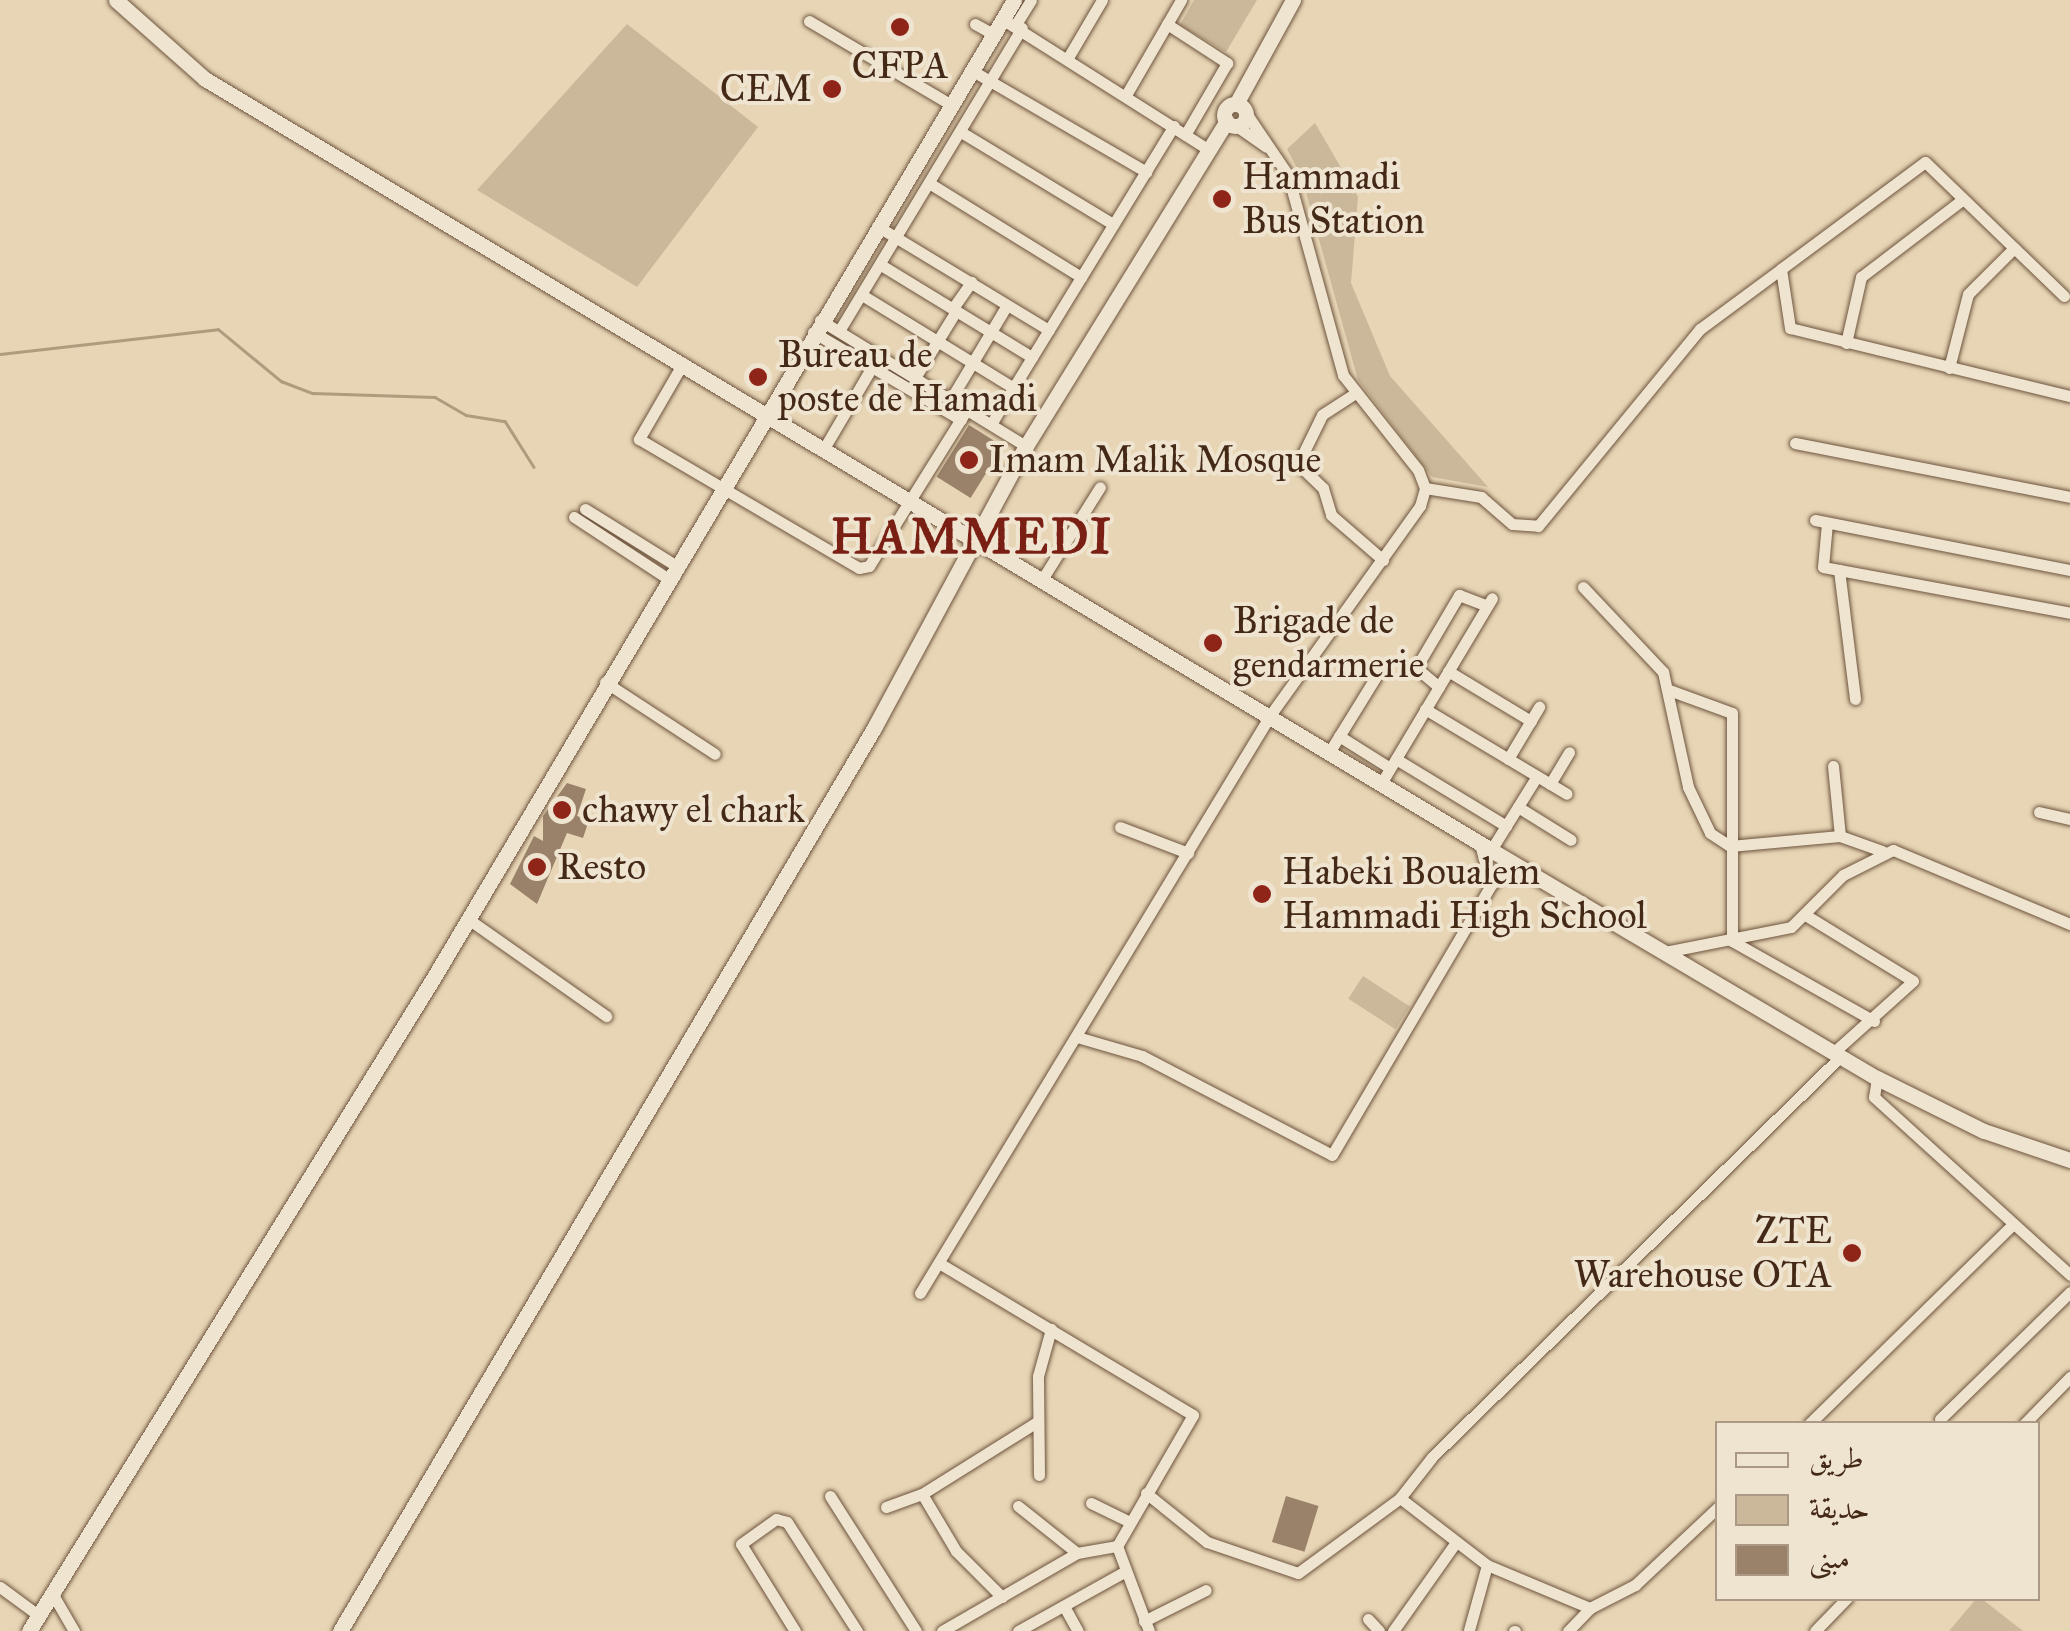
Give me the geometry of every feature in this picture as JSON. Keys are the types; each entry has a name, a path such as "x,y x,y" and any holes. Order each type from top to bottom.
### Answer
{"main road":[{"path":"116,0 205,79 768,410 1330,751 1389,770 1486,847 1514,864 1878,1078 1984,1131 2070,1160"},
{"path":"29,1631 468,918 950,104 993,34 1013,24 1014,0"},
{"path":"340,1631 874,728 1026,446 1206,148 1236,116 1293,0"}],"street":[{"path":"840,331 991,81 1013,24 1030,0"},
{"path":"1068,56 1102,0"},
{"path":"1126,95 1181,0"},
{"path":"810,21 950,104"},
{"path":"974,24 993,34"},
{"path":"1013,24 1206,148"},
{"path":"1168,24 1227,63 1185,135"},
{"path":"971,70 1146,172"},
{"path":"1236,116 1278,155 1354,394 1425,488 1481,497 1512,524 1538,526 1700,329 1922,163 2064,296"},
{"path":"993,420 1174,126"},
{"path":"961,132 1114,224"},
{"path":"929,183 1081,277"},
{"path":"1846,344 1861,277 1963,199"},
{"path":"877,226 1049,330"},
{"path":"1949,368 1968,294 2014,248"},
{"path":"880,265 1032,358"},
{"path":"1781,269 1787,326 1846,344 2070,396"},
{"path":"916,376 971,282"},
{"path":"862,295 1014,388"},
{"path":"952,397 1007,305"},
{"path":"816,326 840,331 993,420 1026,446"},
{"path":"816,326 872,367 961,420"},
{"path":"684,363 638,435 721,489 865,568 969,406"},
{"path":"826,446 872,367"},
{"path":"1354,394 1322,415 1298,464 1323,488 1331,515 1383,560"},
{"path":"1795,443 2070,498"},
{"path":"1044,578 1100,486"},
{"path":"920,1293 1271,714 1383,560 1425,488"},
{"path":"586,509 671,571"},
{"path":"574,518 671,571"},
{"path":"2070,570 1821,522 1821,563 1839,570 2070,613"},
{"path":"1839,570 1855,699"},
{"path":"1583,587 1663,672 1701,820 1730,846 1840,836 1882,851 1905,851 1966,874 2070,924"},
{"path":"1389,770 1490,602 1460,594 1411,674 1438,688"},
{"path":"1448,671 1531,721"},
{"path":"1330,751 1377,675"},
{"path":"605,682 715,754"},
{"path":"1670,690 1732,713 1732,940"},
{"path":"1508,759 1539,707"},
{"path":"1426,710 1567,794"},
{"path":"1339,736 1389,770 1506,826"},
{"path":"1550,784 1569,752"},
{"path":"1834,766 1840,836"},
{"path":"1491,884 1486,847 1506,826 1537,776"},
{"path":"1518,807 1571,840"},
{"path":"2039,812 2070,819"},
{"path":"1120,827 1188,853"},
{"path":"1665,952 1791,927 1807,916 1844,875 1882,851"},
{"path":"1076,1038 1142,1056 1332,1154 1491,884 1514,864"},
{"path":"1146,1493 1207,1542 1298,1573 1400,1498 1432,1457 1913,981 1807,916"},
{"path":"468,918 606,1016"},
{"path":"1732,940 1874,1021"},
{"path":"1878,1078 1874,1097 2070,1275"},
{"path":"1813,1421 2013,1224"},
{"path":"939,1262 1193,1415 1117,1546 1122,1573 1146,1626 1206,1590"},
{"path":"1940,1419 2070,1292"},
{"path":"1039,1475 1037,1422 1050,1330"},
{"path":"2027,1421 2070,1378"},
{"path":"886,1508 918,1496 1037,1422"},
{"path":"830,1496 916,1631"},
{"path":"918,1496 1002,1598"},
{"path":"1400,1498 1454,1545 1487,1565 1590,1608"},
{"path":"1091,1503 1130,1522"},
{"path":"1018,1506 1077,1554"},
{"path":"1568,1631 1590,1608 1635,1584 1715,1511"},
{"path":"795,1631 741,1544 776,1519 787,1522 857,1631"},
{"path":"1393,1631 1454,1545"},
{"path":"942,1631 1077,1554 1117,1546"},
{"path":"1469,1631 1487,1565"},
{"path":"1018,1631 1066,1608 1122,1573"},
{"path":"0,1587 38,1615"},
{"path":"52,1593 74,1631"},
{"path":"1815,1631 1845,1601"},
{"path":"1066,1608 1078,1631"},
{"path":"1368,1619 1379,1631"}],"green space":[{"path":"1194,0 1257,0 1226,52 1180,25"},
{"path":"627,24 758,127 637,287 477,190"},
{"path":"1315,123 1358,197 1351,283 1390,376 1488,487 1432,477 1358,380 1302,178 1287,149"},
{"path":"1363,976 1410,1006 1395,1029 1348,999"},
{"path":"1974,1601 1985,1601 2023,1631 1949,1631"}],"building":[{"name":"Imam Malik Mosque","path":"969,425 1003,446 971,498 937,477"},
{"path":"567,783 586,789 577,816 589,820 583,838 567,833 537,904 510,884 534,836 543,841 543,816"},
{"path":"1286,1496 1319,1506 1304,1552 1272,1542"}],"waterway":[{"path":"0,354 218,329 281,381 313,393 435,397 466,415 505,421 534,467"}],"place":[{"name":"CFPA","path":"900,27"},
{"name":"CEM","path":"832,89"},
{"name":"Hammadi Bus Station","path":"1222,199"},
{"name":"Bureau de poste de Hamadi","path":"758,377"},
{"name":"Imam Malik Mosque","path":"969,460"},
{"name":"Brigade de gendarmerie","path":"1213,643"},
{"name":"chawy el chark","path":"562,810"},
{"name":"Resto","path":"537,867"},
{"name":"Habeki Boualem Hammadi High School","path":"1262,894"},
{"name":"ZTE Warehouse OTA","path":"1852,1253"}],"district":[{"name":"HAMMEDI","path":"972,537"}]}
